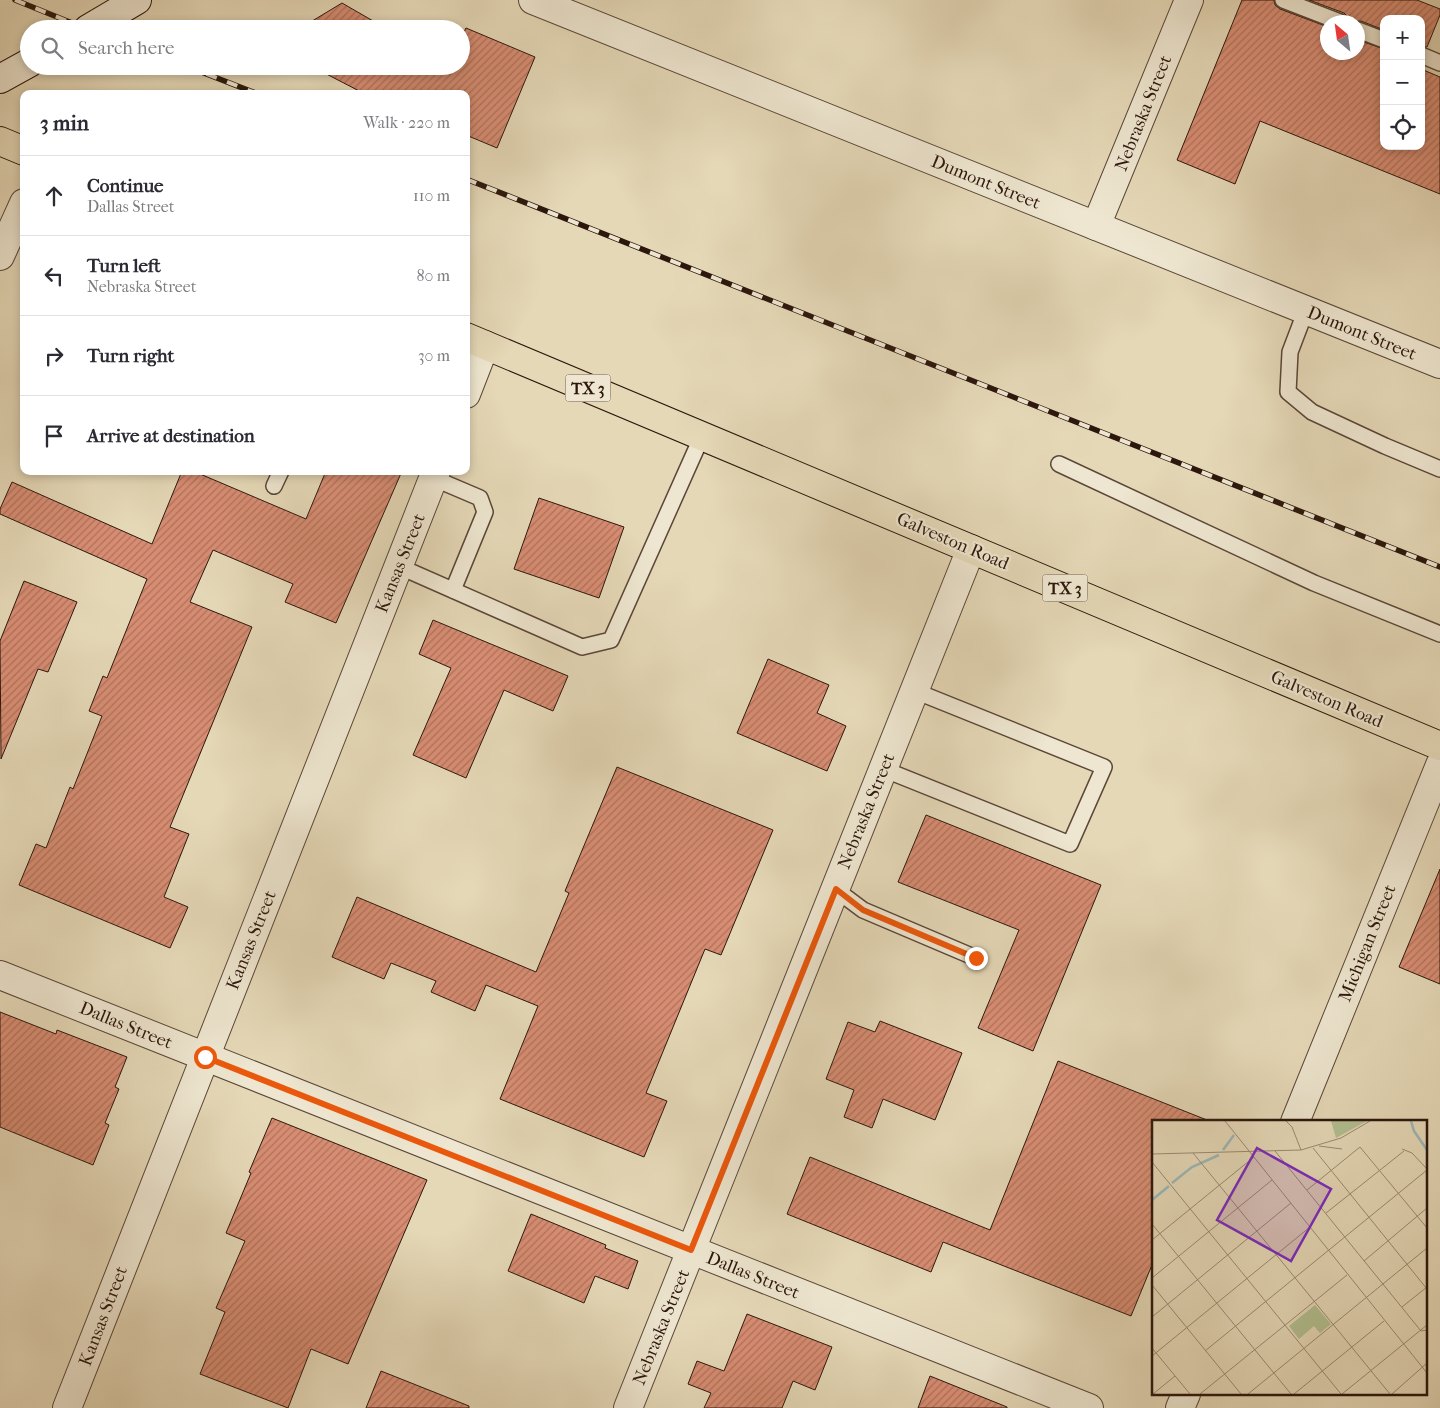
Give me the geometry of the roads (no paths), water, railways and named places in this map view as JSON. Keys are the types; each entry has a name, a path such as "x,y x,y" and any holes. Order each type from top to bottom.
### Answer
{"main road":[{"path":"0,141 20,149"},
{"name":"Galveston Road","path":"476,341 1440,746"}],"street":[{"path":"103,20 137,0"},
{"name":"Dumont Street","path":"533,0 1440,364"},
{"name":"Nebraska Street","path":"1096,226 1189,0"},
{"path":"0,79 20,68"},
{"path":"0,256 20,212"},
{"path":"470,373 476,341"},
{"name":"Kansas Street","path":"67,1408 434,475"},
{"name":"Nebraska Street","path":"628,1408 971,549"},
{"name":"Michigan Street","path":"1296,1120 1440,765"},
{"name":"Dallas Street","path":"0,975 1089,1408"},
{"path":"1180,1408 1185,1396"}],"lane":[{"path":"1283,0 1322,15"},
{"path":"1365,33 1380,38"},
{"path":"1425,56 1440,62"},
{"path":"1306,310 1290,352 1288,392 1312,412 1440,469"},
{"path":"398,566 582,647 611,640 702,436"},
{"path":"1059,464 1314,583 1440,634"},
{"path":"274,486 279,475"},
{"path":"434,475 480,498 485,512 453,590"},
{"path":"883,769 1070,844 1104,767 915,691"},
{"path":"836,889 863,910 976,958"}],"railway":[{"path":"15,0 65,20"},
{"path":"209,75 248,90"},
{"path":"470,181 1440,567"}]}
